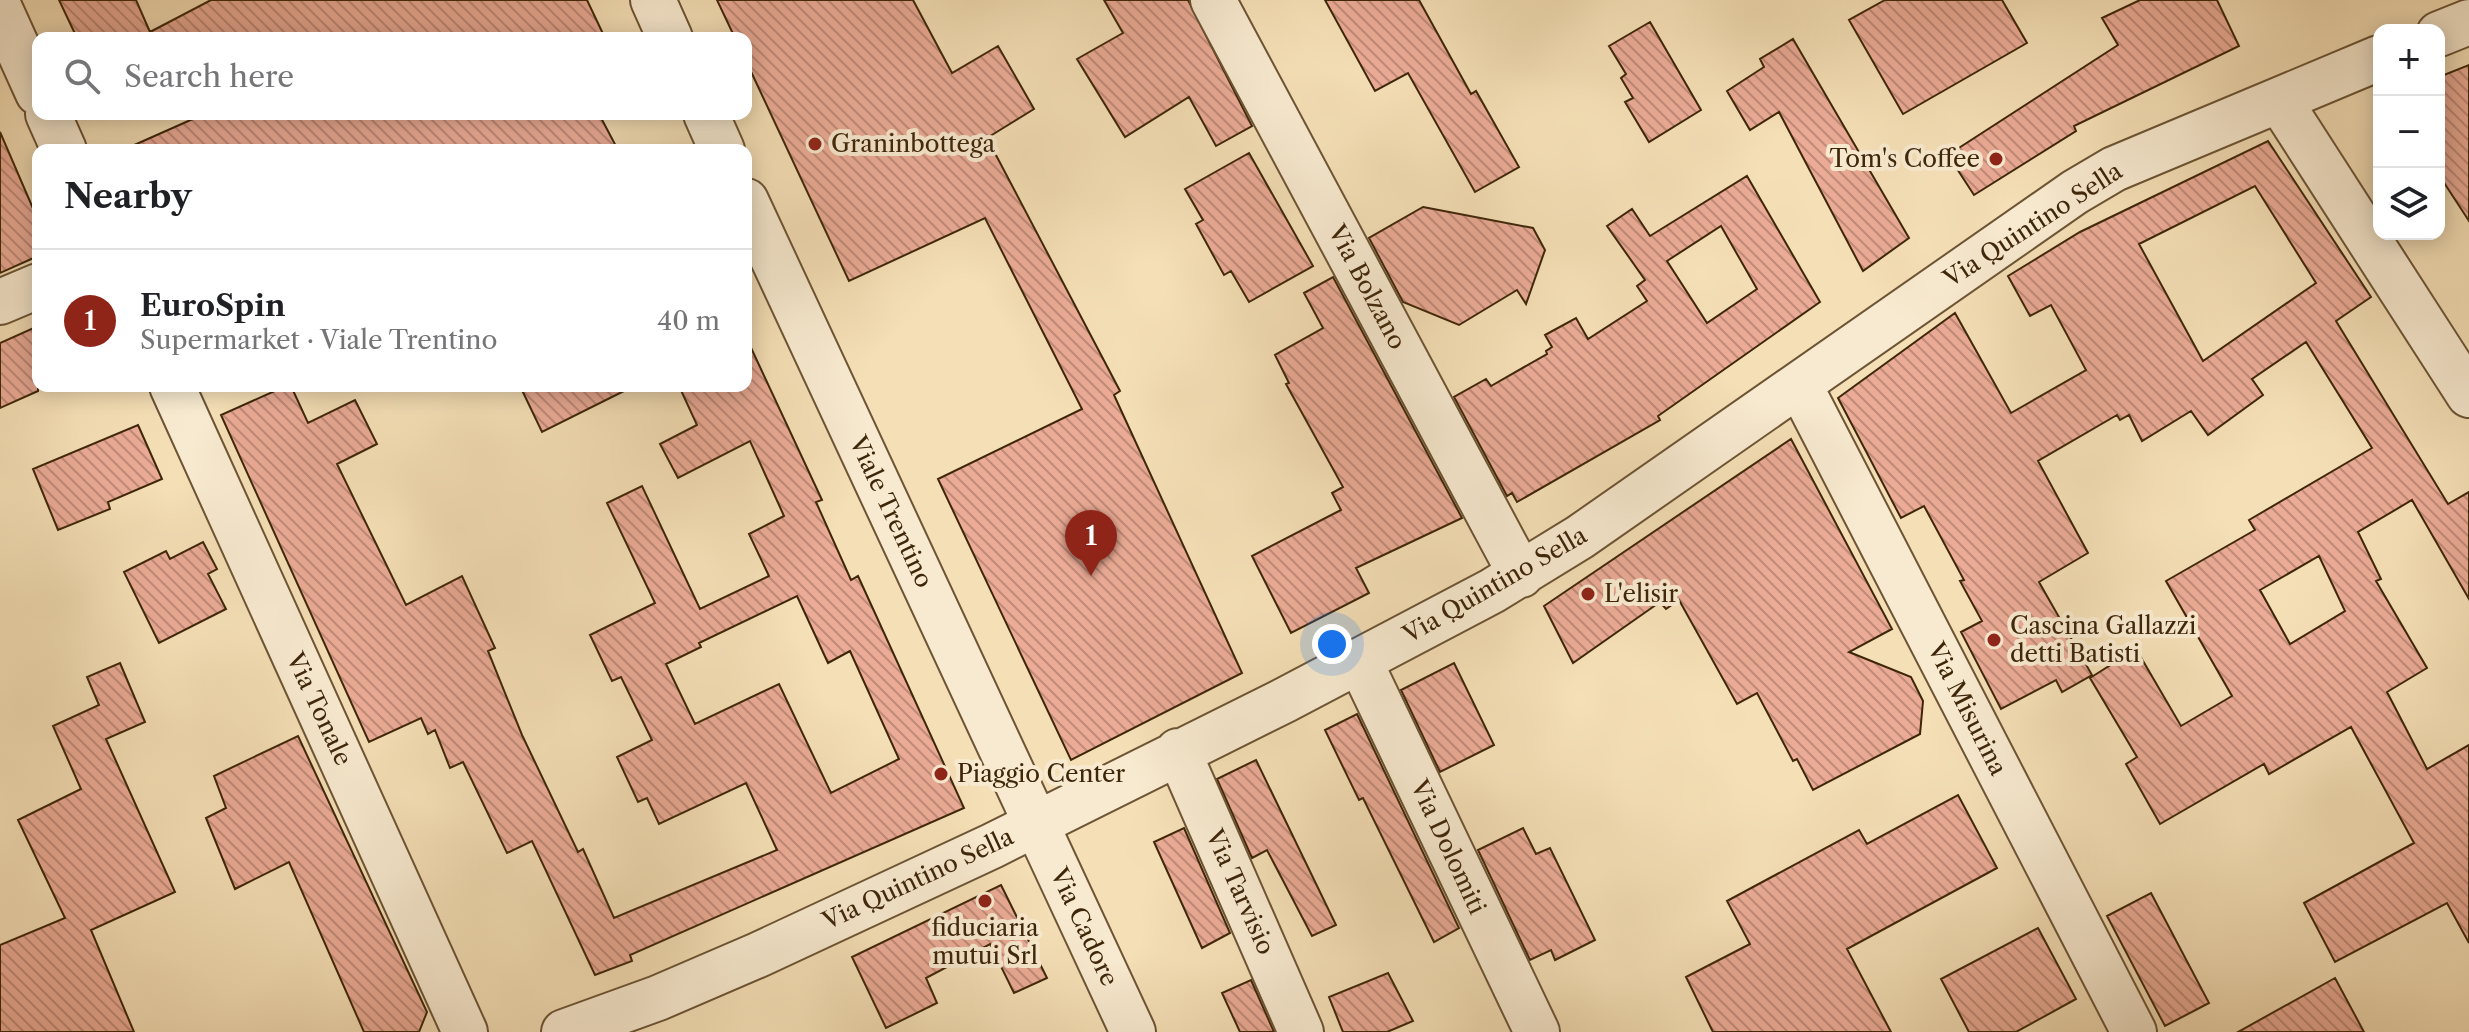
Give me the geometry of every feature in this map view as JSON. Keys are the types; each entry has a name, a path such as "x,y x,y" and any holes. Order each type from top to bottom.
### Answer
{"street":[{"path":"653,0 667,32"},
{"name":"Via Bolzano","path":"1213,0 1521,575"},
{"path":"0,9 32,80"},
{"path":"2445,32 2469,22"},
{"name":"Via Quintino Sella","path":"564,1032 658,998 758,955 1036,823 1360,662 1521,575 1800,386 1947,278 2088,184 2114,169 2373,61"},
{"path":"2279,100 2469,395"},
{"path":"51,120 61,144"},
{"path":"709,120 719,144"},
{"name":"Viale Trentino","path":"752,214 1036,823"},
{"path":"0,302 32,289"},
{"name":"Via Misurina","path":"1800,386 2134,1032"},
{"name":"Via Tonale","path":"175,392 465,1032"},
{"name":"Via Dolomiti","path":"1360,662 1537,1032"},
{"name":"Via Tarvisio","path":"1178,751 1301,1032"},
{"name":"Via Cadore","path":"1036,823 1133,1032"}],"building":[{"path":"59,0 136,0 150,32 74,32"},
{"path":"211,0 587,0 602,32 150,32"},
{"path":"717,0 913,0 952,73 998,46 1034,109 987,138 1120,391 1114,395 1242,673 1071,760 938,479 1082,409 985,218 849,281 752,74 752,32 732,32"},
{"path":"1104,0 1188,0 1252,126 1216,146 1189,97 1125,137 1077,59 1123,33"},
{"path":"1325,0 1419,0 1471,94 1476,91 1519,167 1475,192 1408,73 1375,91"},
{"path":"1885,0 2002,0 2027,43 1903,114 1849,20"},
{"path":"2140,0 2217,0 2239,46 2074,126 2076,131 1974,195 1948,155 2118,45 2102,18"},
{"path":"1650,22 1701,110 1649,142 1625,102 1633,98 1621,78 1626,74 1609,46"},
{"path":"1793,39 1909,238 1863,271 1779,112 1750,130 1727,91 1764,67 1760,59"},
{"path":"2469,65 2469,221 2445,184 2445,75"},
{"path":"190,120 602,120 615,144 136,144"},
{"path":"0,132 32,206 32,259 0,273"},
{"path":"2268,141 2371,297 2336,321 2448,504 2469,492 2469,599 2412,500 2358,532 2381,579 2376,581 2427,668 2387,692 2427,769 2469,745 2469,943 2447,903 2335,962 2304,903 2414,843 2351,727 2269,774 2264,764 2160,824 2126,764 2137,757 2090,678 2136,649 2181,726 2232,696 2166,581 2255,530 2249,520 2372,448 2306,342 2252,379 2263,395 2208,435 2191,411 2142,441 2129,415 2120,420 2117,415 2038,461 2088,553 2039,582 2092,675 2062,692 2056,680 2001,709 1961,632 1982,621 1960,581 1964,580 1924,506 1901,518 1838,398 1955,313 2011,413 2086,370 2051,305 2030,316 2008,276 2080,232","holes":["2255,186 2316,283 2203,361 2139,244","2319,556 2345,611 2290,644 2260,590"]},
{"path":"1249,153 1313,266 1249,302 1231,271 1224,275 1196,224 1203,220 1185,189"},
{"path":"1747,176 1820,302 1658,416 1660,420 1517,502 1512,493 1507,496 1454,397 1486,379 1491,386 1547,354 1546,351 1552,347 1545,335 1576,318 1588,339 1647,301 1637,286 1645,280 1607,226 1632,209 1650,236","holes":["1721,226 1757,289 1707,323 1667,261"]},
{"path":"1423,207 1533,228 1545,250 1526,304 1517,290 1459,325 1403,302 1369,238"},
{"path":"1333,277 1462,518 1356,568 1369,593 1291,633 1252,556 1341,510 1332,493 1343,487 1286,384 1289,383 1275,355 1323,328 1304,293"},
{"path":"32,329 32,392 36,392 0,408 0,343"},
{"path":"752,350 822,500 816,502 851,580 858,576 964,808 630,955 632,961 595,975 532,841 507,853 463,762 450,768 435,730 428,734 421,718 369,742 221,415 273,392 294,392 308,423 355,400 377,444 337,464 406,605 462,576 495,648 488,651 522,735 578,852 583,849 614,918 777,850 746,783 659,824 647,798 638,802 617,757 652,740 621,677 612,681 590,635 655,603 607,503 642,486 700,609 769,576 749,534 784,516 750,441 678,478 660,444 697,425 682,392 752,392","holes":["797,596 828,663 850,651 899,759 831,793 779,684 695,724 666,664 701,647 699,643"]},
{"path":"523,392 622,392 542,432"},
{"path":"138,425 162,479 108,502 110,509 58,530 33,469"},
{"path":"1791,439 1892,629 1849,652 1911,677 1923,701 1920,734 1813,790 1797,759 1793,761 1757,693 1737,704 1679,600 1666,609 1660,602 1573,663 1544,606"},
{"path":"203,542 217,569 208,574 226,609 159,643 124,572 166,551 170,559"},
{"path":"120,663 145,722 106,739 175,892 91,930 134,1032 0,1032 0,945 65,918 18,820 81,789 53,726 99,705 87,677"},
{"path":"1454,663 1494,745 1440,772 1401,690"},
{"path":"1357,714 1459,928 1434,942 1363,798 1359,800 1325,730"},
{"path":"298,736 427,1012 419,1032 364,1032 289,862 235,889 206,818 226,808 214,776"},
{"path":"1256,760 1336,925 1312,936 1267,850 1252,858 1217,779"},
{"path":"1958,795 1997,868 1847,949 1891,1032 1713,1032 1686,977 1750,944 1727,901 1859,830 1867,844"},
{"path":"1184,828 1230,933 1202,948 1154,842"},
{"path":"1523,828 1536,854 1550,848 1595,940 1555,960 1551,950 1530,960 1478,850"},
{"path":"1001,885 1047,978 1014,993 990,944 926,978 937,1003 886,1028 852,957"},
{"path":"2151,893 2209,1003 2165,1026 2107,916"},
{"path":"2038,928 2076,999 2016,1032 1969,1032 1941,979"},
{"path":"1388,973 1413,1021 1387,1032 1343,1032 1329,997"},
{"path":"2335,978 2364,1032 2238,1032"},
{"path":"1251,980 1274,1032 1240,1032 1222,993"}],"place":[{"name":"Graninbottega","path":"815,144"},
{"name":"Tom's Coffee","path":"1996,159"},
{"name":"EuroSpin","path":"1091,576"},
{"name":"L'elisir","path":"1588,594"},
{"name":"Cascina Gallazzi detti Batisti","path":"1994,640"},
{"name":"Piaggio Center","path":"941,774"},
{"name":"fiduciaria mutui Srl","path":"985,901"}]}
